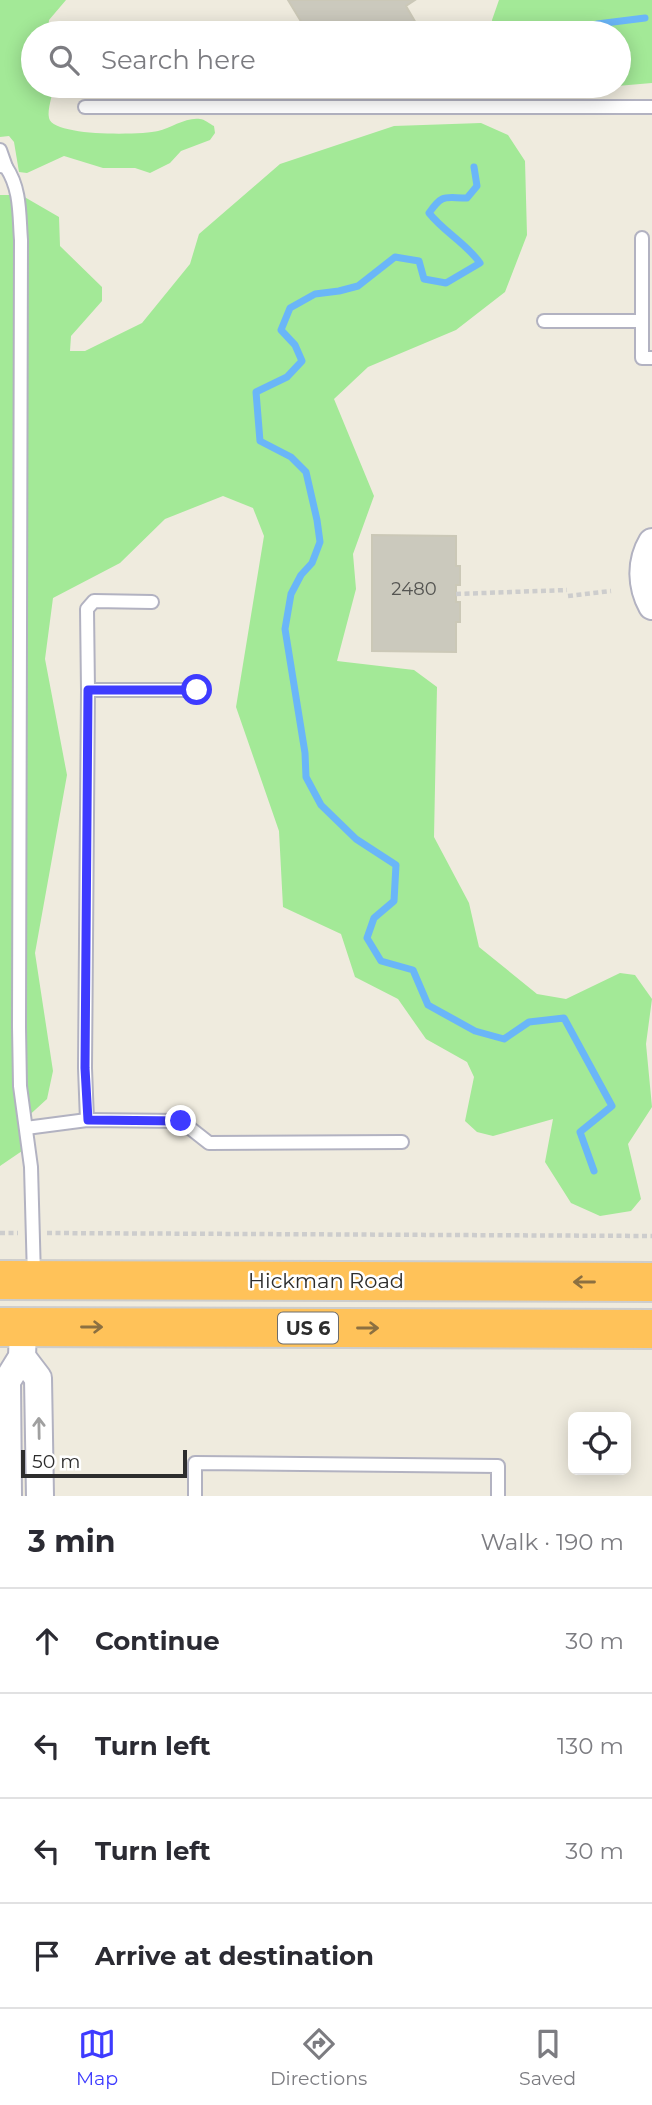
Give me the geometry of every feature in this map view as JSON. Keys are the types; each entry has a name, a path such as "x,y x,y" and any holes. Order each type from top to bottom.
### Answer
{"highway":[{"name":"Hickman Road","path":"17,1281 652,1282"},
{"path":"11,1327 19,1296 31,1290 17,1281"},
{"path":"11,1327 37,1304 61,1298 344,1297 395,1294 403,1281"},
{"name":"US 6","path":"11,1327 652,1329"}],"street":[{"path":"652,542 647,550 643,577 646,595 652,606"},
{"path":"8,1496 7,1381 11,1327"},
{"path":"11,1327 38,1378 40,1496"}],"lane":[{"path":"85,107 652,107"},
{"path":"0,150 3,167 14,178 17,189 20,240 19,1027 20,1086 31,1167 34,1233 17,1281"},
{"path":"642,237 642,358 652,358"},
{"path":"544,321 642,321"},
{"path":"88,1120 85,1068 87,609 94,601 152,602"},
{"path":"88,690 197,690"},
{"path":"26,1128 88,1120 181,1121 209,1143 402,1142"},
{"path":"195,1496 195,1463 498,1466 498,1496"}],"path":[{"path":"456,594 611,591"},
{"path":"0,1233 652,1236"}],"green space":[{"path":"0,0 66,0 49,21 21,21 21,98 51,98 49,118 54,124 81,132 135,133 158,131 184,121 200,119 214,126 215,133 210,140 181,151 170,163 150,173 135,168 103,168 64,156 27,173 19,172 14,142 9,136 0,137"},
{"path":"499,0 652,0 652,83 631,85 631,21 492,20"},
{"path":"481,123 508,135 525,161 527,235 505,292 456,330 368,367 334,399 374,496 353,554 356,589 337,661 414,670 437,687 434,837 469,903 479,947 537,994 566,999 620,973 635,975 652,999 646,1044 652,1107 628,1144 641,1199 631,1211 600,1216 571,1203 545,1162 553,1119 493,1136 477,1132 465,1121 474,1077 467,1062 426,1039 398,999 355,977 341,934 283,907 279,831 236,707 264,536 253,508 223,496 165,519 120,563 53,598 45,659 67,775 35,953 53,1071 47,1099 24,1120 22,1151 0,1166 0,195 21,195 59,217 60,246 102,287 102,301 71,336 70,351 85,351 142,323 190,264 199,234 280,164 394,126"}],"building":[{"path":"288,0 415,0 406,6 415,21 301,21"},
{"path":"372,535 456,536 456,566 460,566 460,585 456,585 456,602 460,602 460,622 456,622 456,652 372,651"}],"waterway":[{"path":"621,21 645,18"},
{"path":"474,167 477,186 467,198 441,199 429,213 480,263 446,283 424,279 419,261 395,257 358,286 315,294 290,308 281,330 295,345 302,361 287,377 256,392 260,441 291,457 306,472 317,520 320,542 312,563 301,575 291,594 285,629 305,753 306,777 321,805 356,839 396,865 394,901 374,918 367,938 381,961 413,970 428,1005 475,1031 504,1039 529,1022 564,1018 612,1106 580,1132 594,1171"}],"route":[{"path":"181,1121 88,1120 85,1068 88,690 197,690"}]}
